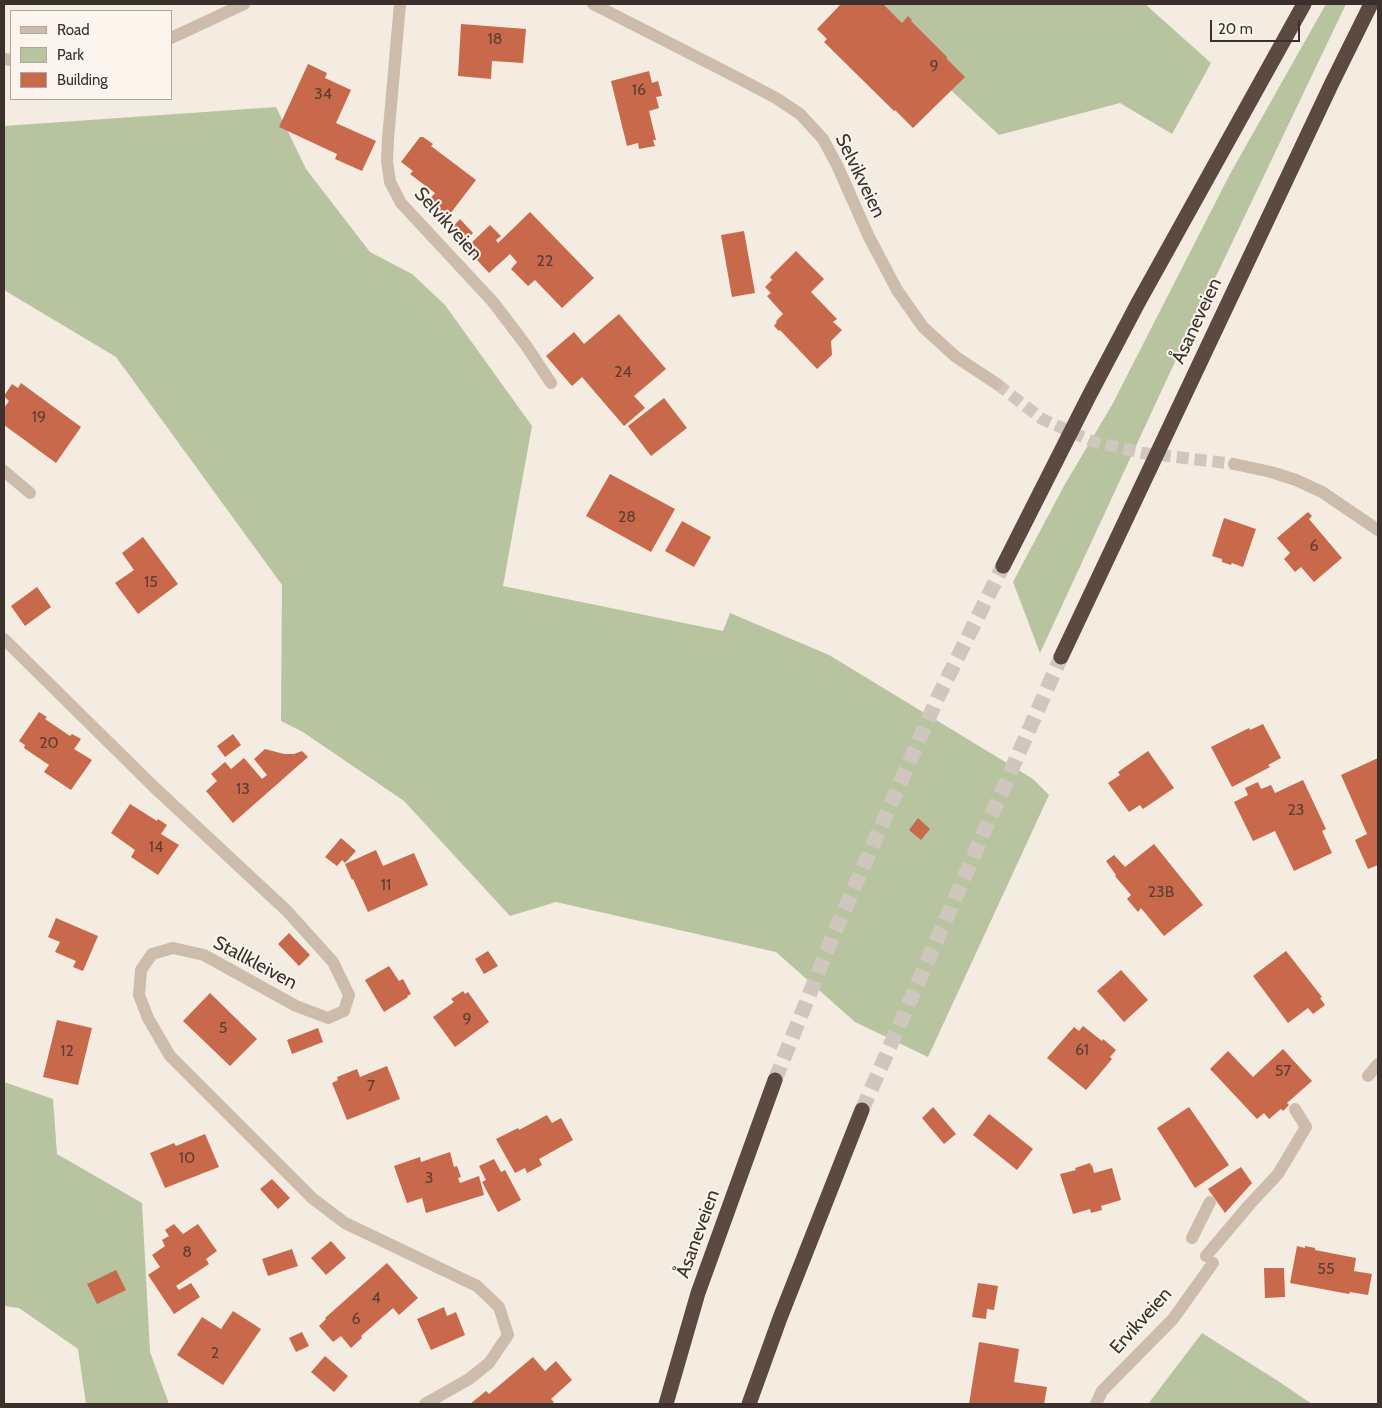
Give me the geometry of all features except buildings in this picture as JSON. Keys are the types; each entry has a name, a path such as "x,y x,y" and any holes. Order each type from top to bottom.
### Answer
{"highway":[{"path":"1003,566 1138,303 1304,4"},
{"name":"Åsaneveien","path":"1062,657 1371,4"},
{"name":"Åsaneveien","path":"666,1404 698,1293 775,1080"},
{"path":"749,1404 780,1318 862,1110"}],"street":[{"path":"172,38 244,4"},
{"name":"Selvikveien","path":"400,4 388,139 387,161 390,182 401,203 493,302 525,344 551,383"},
{"name":"Selvikveien","path":"593,4 746,82 776,98 800,114 823,139 892,281 923,327 956,357 997,384"},
{"path":"1234,464 1296,480 1322,492 1378,530"},
{"path":"4,471 30,494"},
{"name":"Stallkleiven","path":"4,639 147,780 286,911 334,962 349,994 344,1011 328,1018 296,1006 204,955 173,948 152,954 141,970 139,995 148,1018 170,1056 312,1198 345,1223 477,1286 499,1307 508,1335 489,1363 469,1379 424,1404"},
{"path":"1368,1076 1378,1064"},
{"name":"Ervikveien","path":"1096,1404 1102,1390 1173,1319 1209,1260 1250,1204 1278,1174 1306,1127 1295,1109"},
{"path":"1192,1238 1210,1202"}],"green space":[{"path":"837,4 1145,4 1211,63 1172,134 1120,103 999,135 880,24"},
{"path":"1326,4 1346,4 1166,381 1040,653 1013,582 1065,484 1112,405 1230,174"},
{"path":"276,107 306,169 370,252 412,274 445,305 532,426 503,586 723,631 730,613 829,655 1033,779 1049,795 928,1057 855,1022 776,952 556,902 510,916 404,801 303,732 281,721 282,585 116,357 4,290 4,126"},
{"path":"4,1082 53,1099 57,1154 142,1203 150,1352 169,1404 86,1404 78,1349 19,1308 4,1306"},
{"path":"1202,1333 1278,1381 1312,1404 1148,1404"}],"tunnel":[{"path":"997,384 1042,419 1094,442 1143,453 1234,464"},
{"path":"775,1080 832,938 938,697 1003,566"},
{"path":"862,1110 1061,657"}]}
